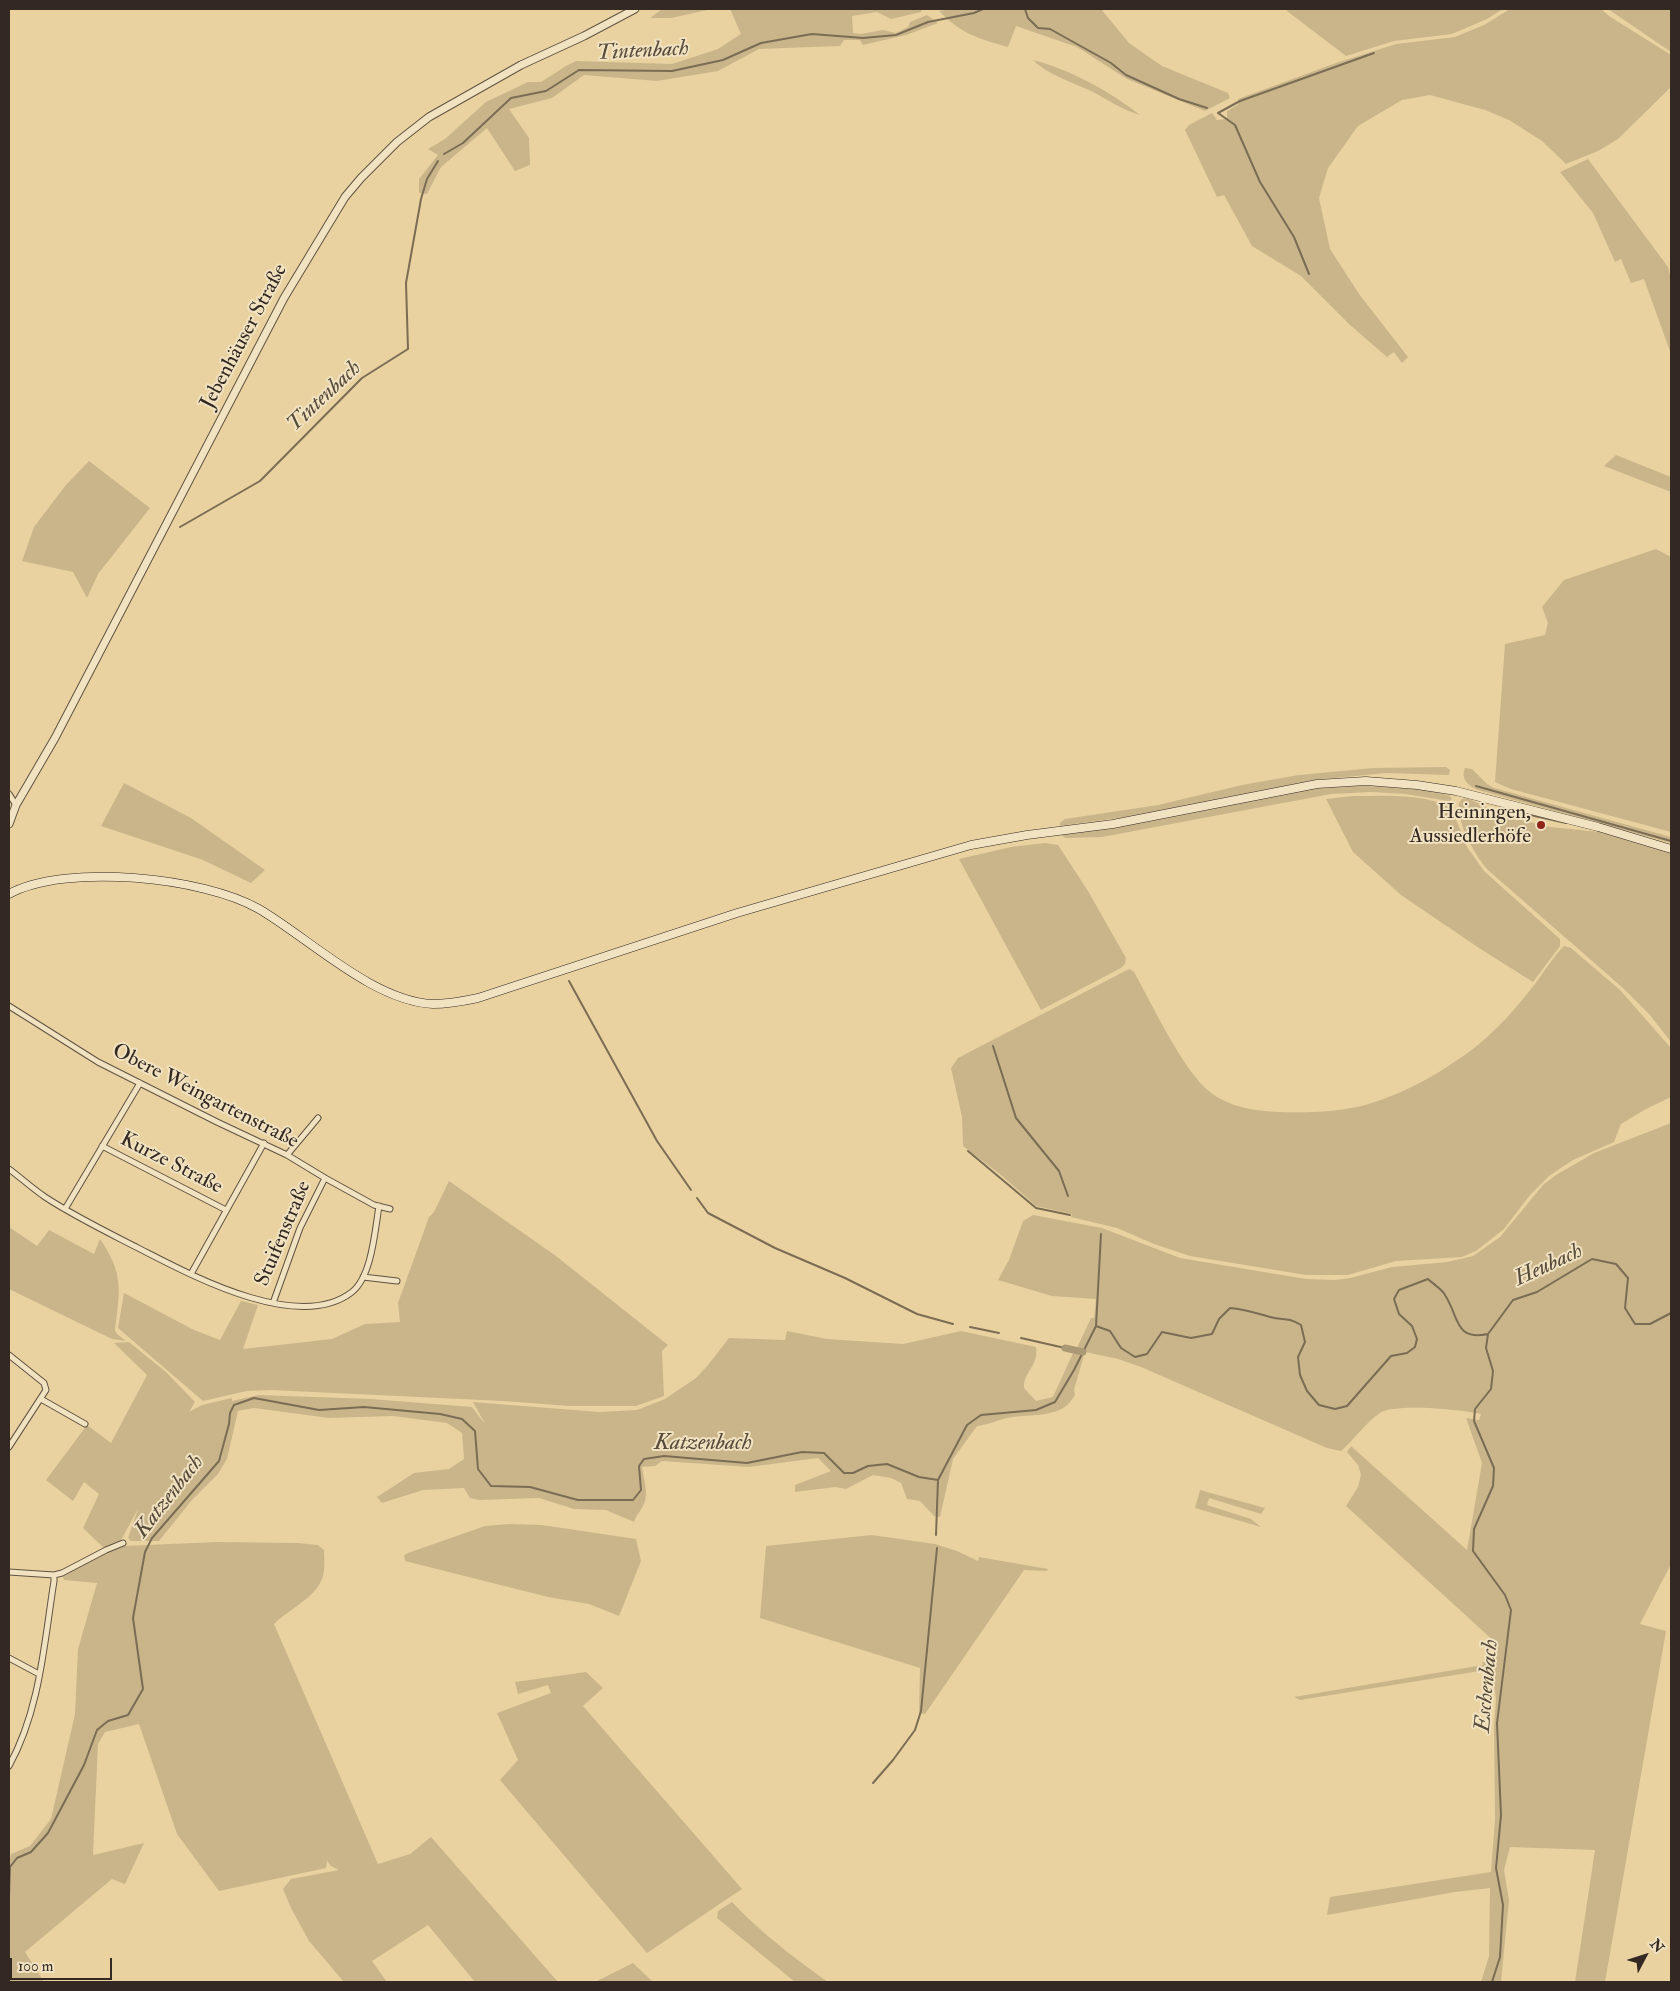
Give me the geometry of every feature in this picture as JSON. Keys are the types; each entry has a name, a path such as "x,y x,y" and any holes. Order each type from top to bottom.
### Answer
{"main road":[{"path":"9,894 29,886 56,880 105,876 142,878 174,883 236,898 258,909 368,982 398,995 433,1004 454,1003 478,998 737,913 971,845 1028,835 1113,824 1317,784 1366,781 1417,785 1456,791 1598,827 1671,849"}],"street":[{"name":"Jebenhäuser Straße","path":"9,822 16,806 55,738 284,298 345,197 397,142 429,117 521,65 584,36 635,9"},
{"path":"9,794 16,806"},
{"name":"Obere Weingartenstraße","path":"9,1006 98,1062 214,1121 287,1155 325,1178 379,1206 390,1208"},
{"path":"64,1209 140,1083"},
{"path":"287,1155 318,1118"},
{"path":"191,1274 264,1144"},
{"name":"Kurze Straße","path":"102,1146 226,1210"},
{"path":"9,1169 64,1209 191,1274 231,1292 292,1306 340,1300 354,1291 363,1277 368,1264 379,1206"},
{"name":"Stuifenstraße","path":"273,1302 300,1228 325,1178"},
{"path":"363,1277 397,1281"},
{"path":"9,1355 44,1383 46,1390 9,1447"},
{"path":"41,1399 85,1424"},
{"path":"9,1572 54,1575 62,1573 123,1543"},
{"path":"9,1763 25,1732 34,1705 54,1575"},
{"path":"9,1658 39,1674"}],"shaded area":[{"path":"662,9 712,9 671,18 650,18"},
{"path":"730,9 922,9 921,12 891,19 877,12 852,16 853,33 861,34 883,30 896,33 908,27 910,22 927,15 938,23 906,35 863,45 860,40 844,40 840,46 759,49 718,71 657,81 584,75 552,98 509,109 529,138 530,165 515,171 487,128 441,167 427,194 419,193 419,179 438,155 428,149 445,139 486,102 528,82 541,82 576,61 672,64 718,49 741,34"},
{"path":"953,9 1101,9 1129,43 1162,66 1228,93 1230,98 1205,111 1127,79 1077,47 1016,26 1008,47 971,35 963,31 939,11"},
{"path":"1288,9 1503,9 1487,19 1452,34 1394,41 1346,56 1287,11"},
{"path":"1510,9 1601,9 1671,55 1671,87 1618,139 1598,151 1566,164 1542,141 1509,120 1485,110 1430,95 1402,100 1358,126 1328,168 1319,198 1330,249 1359,294 1408,357 1402,363 1394,352 1387,357 1350,325 1301,276 1252,246 1224,195 1217,197 1185,130 1189,125 1212,113 1217,120 1227,119 1227,111 1239,104 1238,99 1336,63 1396,44 1455,37 1484,25"},
{"path":"1608,9 1671,9 1671,52"},
{"path":"1033,60 1061,69 1089,82 1140,115 1053,74"},
{"path":"1588,159 1668,267 1671,279 1671,354 1644,279 1631,283 1621,259 1615,262 1593,213 1560,172"},
{"path":"1616,455 1671,477 1671,492 1604,466"},
{"path":"89,461 150,508 98,574 87,598 73,572 22,561 34,527 65,486"},
{"path":"1656,549 1671,557 1671,832 1511,789 1495,782 1505,644 1545,635 1548,623 1542,607 1564,580"},
{"path":"1446,767 1450,770 1449,775 1386,773 1315,780 1140,815 1060,826 1060,823 1065,819 1158,805 1242,785 1299,775 1373,768"},
{"path":"1465,768 1472,769 1487,784 1494,788 1671,837 1671,843 1478,790 1465,779"},
{"path":"124,783 191,818 265,870 251,883 203,860 101,826"},
{"path":"1349,786 1413,788 1450,796 1452,799 1449,801 1405,794 1371,792 1331,794 1102,837 1066,838 1062,836 1063,834 1124,826 1302,789"},
{"path":"1352,796 1415,797 1451,807 1467,847 1484,871 1560,939 1560,946 1533,982 1401,895 1353,852 1326,799"},
{"path":"1467,798 1496,812 1525,821 1550,827 1600,832 1671,852 1671,1042 1650,1015 1623,988 1489,871 1473,848 1464,830 1459,803 1462,799"},
{"path":"1045,843 1058,845 1088,891 1126,958 1125,964 1121,968 1041,1010 959,859 1011,847"},
{"path":"1564,946 1571,948 1620,990 1671,1048 1671,1097 1621,1124 1614,1142 1573,1160 1549,1176 1530,1195 1504,1229 1476,1251 1462,1257 1396,1261 1348,1275 1306,1275 1190,1256 1154,1244 1117,1228 1071,1217 1072,1214 1036,1206 1001,1175 963,1146 962,1117 951,1068 958,1058 1130,969 1134,972 1189,1069 1210,1092 1234,1105 1260,1111 1318,1112 1357,1107 1391,1096 1426,1080 1458,1060 1486,1038 1505,1019"},
{"path":"1671,1123 1671,1564 1640,1624 1666,1631 1605,1982 1575,1982 1595,1850 1510,1847 1504,1870 1509,1900 1501,1982 1481,1982 1489,1956 1490,1888 1455,1892 1327,1915 1330,1897 1491,1872 1495,1819 1494,1726 1496,1699 1492,1669 1300,1700 1294,1697 1483,1665 1482,1662 1491,1662 1496,1643 1346,1506 1358,1487 1361,1475 1358,1465 1347,1452 1351,1446 1467,1550 1482,1463 1466,1418 1479,1420 1481,1414 1429,1408 1388,1410 1375,1417 1341,1451 1327,1448 1141,1367 1118,1359 1076,1350 1091,1318 1094,1318 1096,1299 1052,1296 998,1280 1009,1260 1023,1221 1033,1215 1102,1228 1180,1258 1306,1279 1335,1280 1350,1278 1392,1267 1447,1262 1473,1256 1500,1237 1543,1185 1556,1175 1594,1153"},
{"path":"449,1181 556,1256 668,1345 662,1351 664,1396 636,1406 569,1406 271,1390 247,1391 203,1401 118,1328 124,1293 194,1330 220,1340 241,1301 258,1305 243,1349 332,1339 365,1324 400,1322 398,1303 429,1217 434,1212"},
{"path":"9,1227 37,1246 49,1230 94,1254 100,1239 108,1251 117,1273 119,1293 115,1330 126,1341 112,1339 9,1289"},
{"path":"787,1331 827,1339 903,1344 961,1331 1036,1347 1035,1359 1024,1382 1024,1388 1036,1401 1053,1397 1073,1353 1084,1355 1074,1390 1075,1395 1062,1408 1045,1414 1007,1418 977,1426 953,1459 940,1517 934,1516 920,1501 907,1499 901,1483 891,1478 873,1475 846,1489 835,1487 795,1492 795,1485 831,1471 818,1458 749,1467 662,1461 655,1466 642,1467 646,1490 645,1500 634,1522 606,1510 574,1509 539,1498 479,1500 470,1498 464,1488 423,1490 382,1503 377,1497 414,1473 449,1469 464,1459 462,1433 447,1423 393,1416 329,1418 254,1408 238,1411 227,1459 218,1474 192,1500 159,1541 131,1541 128,1538 138,1509 121,1540 104,1548 83,1528 99,1494 84,1482 73,1501 46,1480 87,1425 111,1443 147,1375 114,1343 129,1342 166,1372 195,1402 189,1412 202,1405 232,1398 232,1401 258,1395 371,1399 472,1407 485,1424 473,1402 599,1412 637,1410 665,1399 696,1378 729,1338 785,1340"},
{"path":"1200,1490 1265,1508 1261,1514 1209,1498 1207,1505 1251,1519 1261,1527 1195,1508"},
{"path":"509,1524 542,1525 636,1539 641,1561 619,1616 589,1604 548,1597 405,1561 404,1555 408,1553 485,1526"},
{"path":"872,1535 935,1544 957,1551 978,1561 979,1557 1048,1569 1047,1571 1024,1570 925,1714 919,1713 920,1668 760,1618 766,1546"},
{"path":"217,1542 297,1543 318,1545 324,1550 324,1574 318,1587 274,1624 378,1864 410,1854 431,1837 558,1982 475,1982 428,1925 372,1961 387,1982 344,1982 309,1941 283,1889 291,1879 339,1870 331,1866 327,1861 326,1868 219,1891 177,1834 139,1724 105,1732 98,1744 93,1855 144,1843 125,1884 112,1879 25,1952 44,1982 9,1982 9,1864 11,1854 30,1846 51,1819 75,1714 78,1649 97,1583 64,1580 62,1573 123,1546"},
{"path":"586,1672 603,1688 583,1706 742,1889 647,1953 500,1780 518,1760 497,1713 551,1693 548,1685 518,1694 515,1682"},
{"path":"732,1902 778,1944 828,1982 795,1982 717,1918 718,1911"},
{"path":"633,1963 653,1982 595,1982"}],"waterway":[{"name":"Tintenbach","path":"444,154 463,143 511,98 546,91 579,70 672,71 723,60 761,43 812,34 863,38 896,35 928,22 974,13 983,9"},
{"path":"1025,9 1028,18 1038,28 1050,29 1111,63 1126,75 1179,99 1207,108"},
{"path":"1309,274 1294,237 1260,182 1235,125 1218,113 1240,101 1374,53"},
{"name":"Tintenbach","path":"180,527 260,481 362,378 408,349 406,283 421,199 427,179 438,161"},
{"path":"1476,786 1671,841"},
{"path":"1508,810 1566,823"},
{"path":"569,981 657,1141 691,1190"},
{"path":"993,1046 1016,1118 1059,1171 1068,1196"},
{"path":"968,1151 1036,1208 1070,1215"},
{"path":"697,1198 708,1213 775,1248 845,1278 917,1314 953,1324"},
{"path":"1096,1326 1101,1234"},
{"name":"Eschenbach","path":"1492,1982 1500,1957 1503,1905 1496,1868 1501,1815 1497,1723 1511,1610 1505,1595 1473,1551 1474,1529 1493,1486 1494,1468 1474,1421 1475,1409 1491,1389 1493,1371 1486,1348 1488,1334 1513,1300 1537,1292 1592,1259 1616,1264 1628,1278 1625,1308 1635,1324 1650,1324 1671,1313"},
{"name":"Katzenbach","path":"9,1895 10,1867 17,1858 31,1852 48,1833 84,1765 97,1730 108,1721 128,1715 143,1689 133,1618 145,1552 152,1538 219,1461 230,1413 234,1405 254,1398 319,1410 364,1407 440,1414 462,1419 475,1431 478,1469 491,1486 530,1487 578,1500 633,1500 641,1490 639,1466 644,1459 664,1456 747,1463 802,1452 824,1453 844,1473 853,1473 868,1466 887,1464 919,1477 938,1480 967,1425 981,1415 1036,1410 1055,1402 1074,1370 1096,1326 1110,1331 1121,1348 1135,1357 1147,1354 1162,1332 1191,1338 1212,1334 1219,1319 1230,1308 1292,1321 1301,1325 1305,1342 1298,1357 1300,1375 1307,1391 1319,1405 1335,1409 1347,1406 1391,1356 1407,1353 1415,1347 1417,1339 1412,1326 1399,1314 1394,1299 1399,1290 1428,1279 1444,1293 1463,1330 1469,1334 1488,1334"},
{"path":"970,1327 999,1333"},
{"path":"1021,1338 1065,1348"},
{"path":"1065,1348 1083,1352"},
{"path":"936,1535 938,1480"},
{"path":"873,1783 915,1730 921,1711 937,1548"}],"place":[{"name":"Heiningen, Aussiedlerhöfe","path":"1541,825"}],"water label":[{"name":"Heubach","path":"1549,1266"}]}
